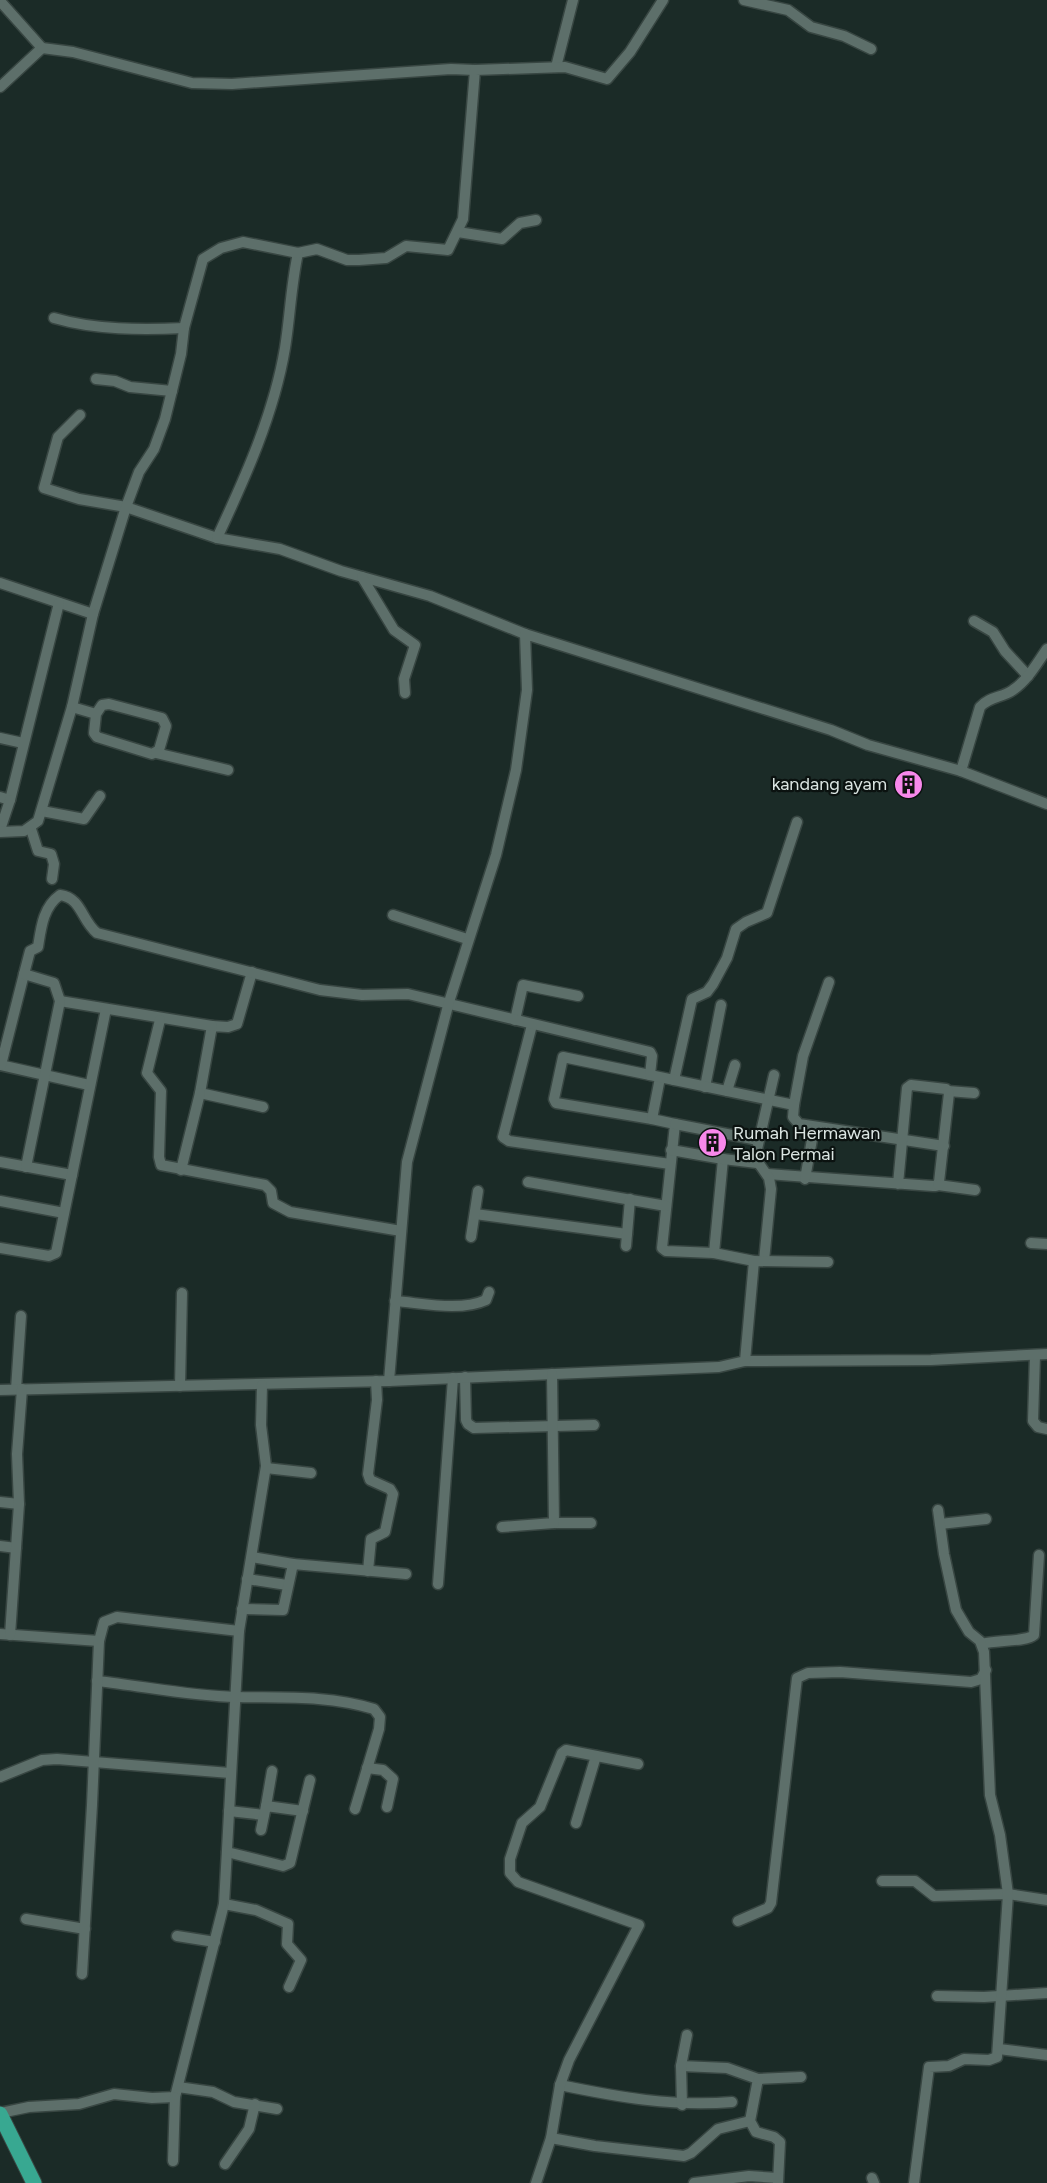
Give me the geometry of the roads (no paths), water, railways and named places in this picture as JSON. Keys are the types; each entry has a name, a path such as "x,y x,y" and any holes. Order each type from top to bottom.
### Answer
{"highway":[{"path":"0,2114 34,2183"}],"street":[{"path":"556,66 573,0"},
{"path":"744,0 788,10 811,27 844,36 871,49"},
{"path":"0,1 42,48 73,52 192,83 232,84 451,69 556,66 607,79 630,52 660,1"},
{"path":"0,87 42,48"},
{"path":"59,603 23,743 5,798 0,831 31,829 38,821 42,811 72,707 93,614 126,507 139,472 154,449 172,391 181,354 184,328 202,259 221,248 243,242 298,253 317,249 347,260 386,258 406,246 444,251 450,247 463,219 476,70"},
{"path":"458,232 502,239 520,223 536,220"},
{"path":"217,538 244,480 268,411 285,350 292,279 298,253"},
{"path":"54,318 75,324 184,328"},
{"path":"96,379 115,381 130,387 172,391"},
{"path":"80,415 58,437 44,488 79,499 126,507 217,538 280,549 362,577 430,596 525,634 831,730 868,745 961,771 1047,804"},
{"path":"362,577 394,630 415,645 404,679 405,693"},
{"path":"0,583 93,614"},
{"path":"974,621 993,632 1005,651 1028,676"},
{"path":"389,1381 407,1162 467,939 479,911 496,855 516,770 527,690 525,634"},
{"path":"961,771 980,707 986,700 1011,691 1028,676 1047,649"},
{"path":"156,753 166,726 162,718 109,704 102,705 96,714 94,733 97,737 156,753 228,770"},
{"path":"72,707 96,714"},
{"path":"0,738 23,743"},
{"path":"42,811 84,819 100,796"},
{"path":"674,1080 692,999 707,992 727,958 736,929 767,913 797,822"},
{"path":"31,829 38,851 51,854 54,864 52,879"},
{"path":"89,1085 1,1065 30,951 38,947 43,921 52,900 60,895 71,896 76,901 90,928 97,933 320,990 362,995 408,994 650,1052 655,1077 652,1119"},
{"path":"393,915 467,939"},
{"path":"60,1001 160,1020 228,1028 237,1024 252,972"},
{"path":"24,974 54,983 60,1001 26,1167"},
{"path":"829,982 802,1056 794,1105 796,1122 814,1128 944,1146"},
{"path":"515,1020 523,985 578,996"},
{"path":"705,1087 721,1005"},
{"path":"0,1248 53,1256 106,1009"},
{"path":"160,1020 147,1072 162,1091 159,1157 165,1168 265,1185 271,1191 276,1206 290,1212 401,1232"},
{"path":"532,1025 503,1137 509,1141 670,1164"},
{"path":"181,1170 200,1093 212,1026"},
{"path":"758,1140 556,1103 554,1099 563,1057 794,1105"},
{"path":"727,1091 735,1065"},
{"path":"757,1163 758,1140 774,1075"},
{"path":"898,1184 908,1086 974,1093"},
{"path":"938,1185 944,1146 948,1091"},
{"path":"200,1093 263,1107"},
{"path":"675,1124 666,1206 664,1250 714,1253 759,1261 828,1262"},
{"path":"805,1179 814,1128"},
{"path":"671,1150 757,1163 767,1174 771,1196 745,1362"},
{"path":"714,1253 723,1159"},
{"path":"0,1162 72,1175"},
{"path":"767,1174 805,1179 938,1185 975,1190"},
{"path":"528,1182 666,1206"},
{"path":"471,1237 478,1191"},
{"path":"475,1214 627,1240 630,1199"},
{"path":"0,1201 64,1213"},
{"path":"1031,1243 1047,1244"},
{"path":"396,1301 447,1305 480,1303 486,1300 489,1292"},
{"path":"180,1386 182,1293"},
{"path":"21,1316 17,1454 19,1504 12,1599 5,1635 99,1641"},
{"path":"0,1390 389,1381 690,1370 745,1362 931,1360 1047,1354"},
{"path":"1035,1355 1034,1421 1035,1425 1047,1429"},
{"path":"552,1374 554,1523"},
{"path":"465,1377 466,1420 471,1426 594,1425"},
{"path":"438,1584 453,1378"},
{"path":"368,1571 371,1539 385,1532 393,1494 390,1489 370,1480 368,1474 377,1400 376,1381"},
{"path":"173,2161 177,2092 185,2051 216,1942 224,1904 239,1631 266,1468 261,1425 262,1384"},
{"path":"266,1468 311,1473"},
{"path":"0,1502 19,1504"},
{"path":"914,2183 929,2067 949,2066 964,2059 994,2059 999,2049 1008,1894 1000,1835 990,1795 986,1670 982,1644 965,1627 956,1610 938,1510"},
{"path":"940,1524 986,1520"},
{"path":"502,1527 591,1523"},
{"path":"0,1546 16,1548"},
{"path":"982,1644 1005,1639 1029,1639 1034,1635 1039,1555"},
{"path":"252,1557 293,1564 406,1574"},
{"path":"242,1609 283,1610 293,1564"},
{"path":"247,1579 287,1585"},
{"path":"0,1598 12,1599"},
{"path":"82,1974 99,1641 104,1622 117,1617 239,1631"},
{"path":"738,1921 768,1908 771,1903 797,1678 808,1673 840,1672 971,1682 981,1679 986,1670"},
{"path":"97,1681 235,1697 299,1696 374,1708 380,1718 379,1730 355,1809"},
{"path":"537,2183 551,2138 560,2085 580,2036 638,1923 518,1882 512,1877 509,1867 522,1823 540,1807 562,1753 566,1750 638,1764"},
{"path":"576,1823 596,1756"},
{"path":"0,1777 42,1760 230,1773"},
{"path":"367,1768 383,1770 393,1779 387,1807"},
{"path":"261,1830 272,1771"},
{"path":"227,1852 286,1865 290,1863 310,1780"},
{"path":"229,1810 303,1811"},
{"path":"882,1881 915,1881 934,1896 1008,1894 1047,1900"},
{"path":"224,1904 256,1910 288,1924 287,1944 301,1960 289,1987"},
{"path":"26,1919 85,1929"},
{"path":"177,1936 216,1942"},
{"path":"937,1996 1047,1993"},
{"path":"682,2105 681,2066 687,2035"},
{"path":"999,2049 1047,2055"},
{"path":"681,2066 727,2068 758,2079 801,2077"},
{"path":"694,2183 749,2176 778,2180 780,2142 774,2137 756,2132 750,2121 758,2079"},
{"path":"560,2085 627,2099 682,2105 732,2102"},
{"path":"0,2114 29,2107 86,2103 114,2094 153,2098 177,2092 213,2092 234,2102 277,2109"},
{"path":"225,2164 249,2129 255,2104"},
{"path":"551,2138 595,2146 684,2156 691,2153 718,2128 750,2121"}],"place":[{"name":"kandang ayam","path":"908,784"},
{"name":"Rumah Hermawan Talon Permai","path":"712,1143"}]}
